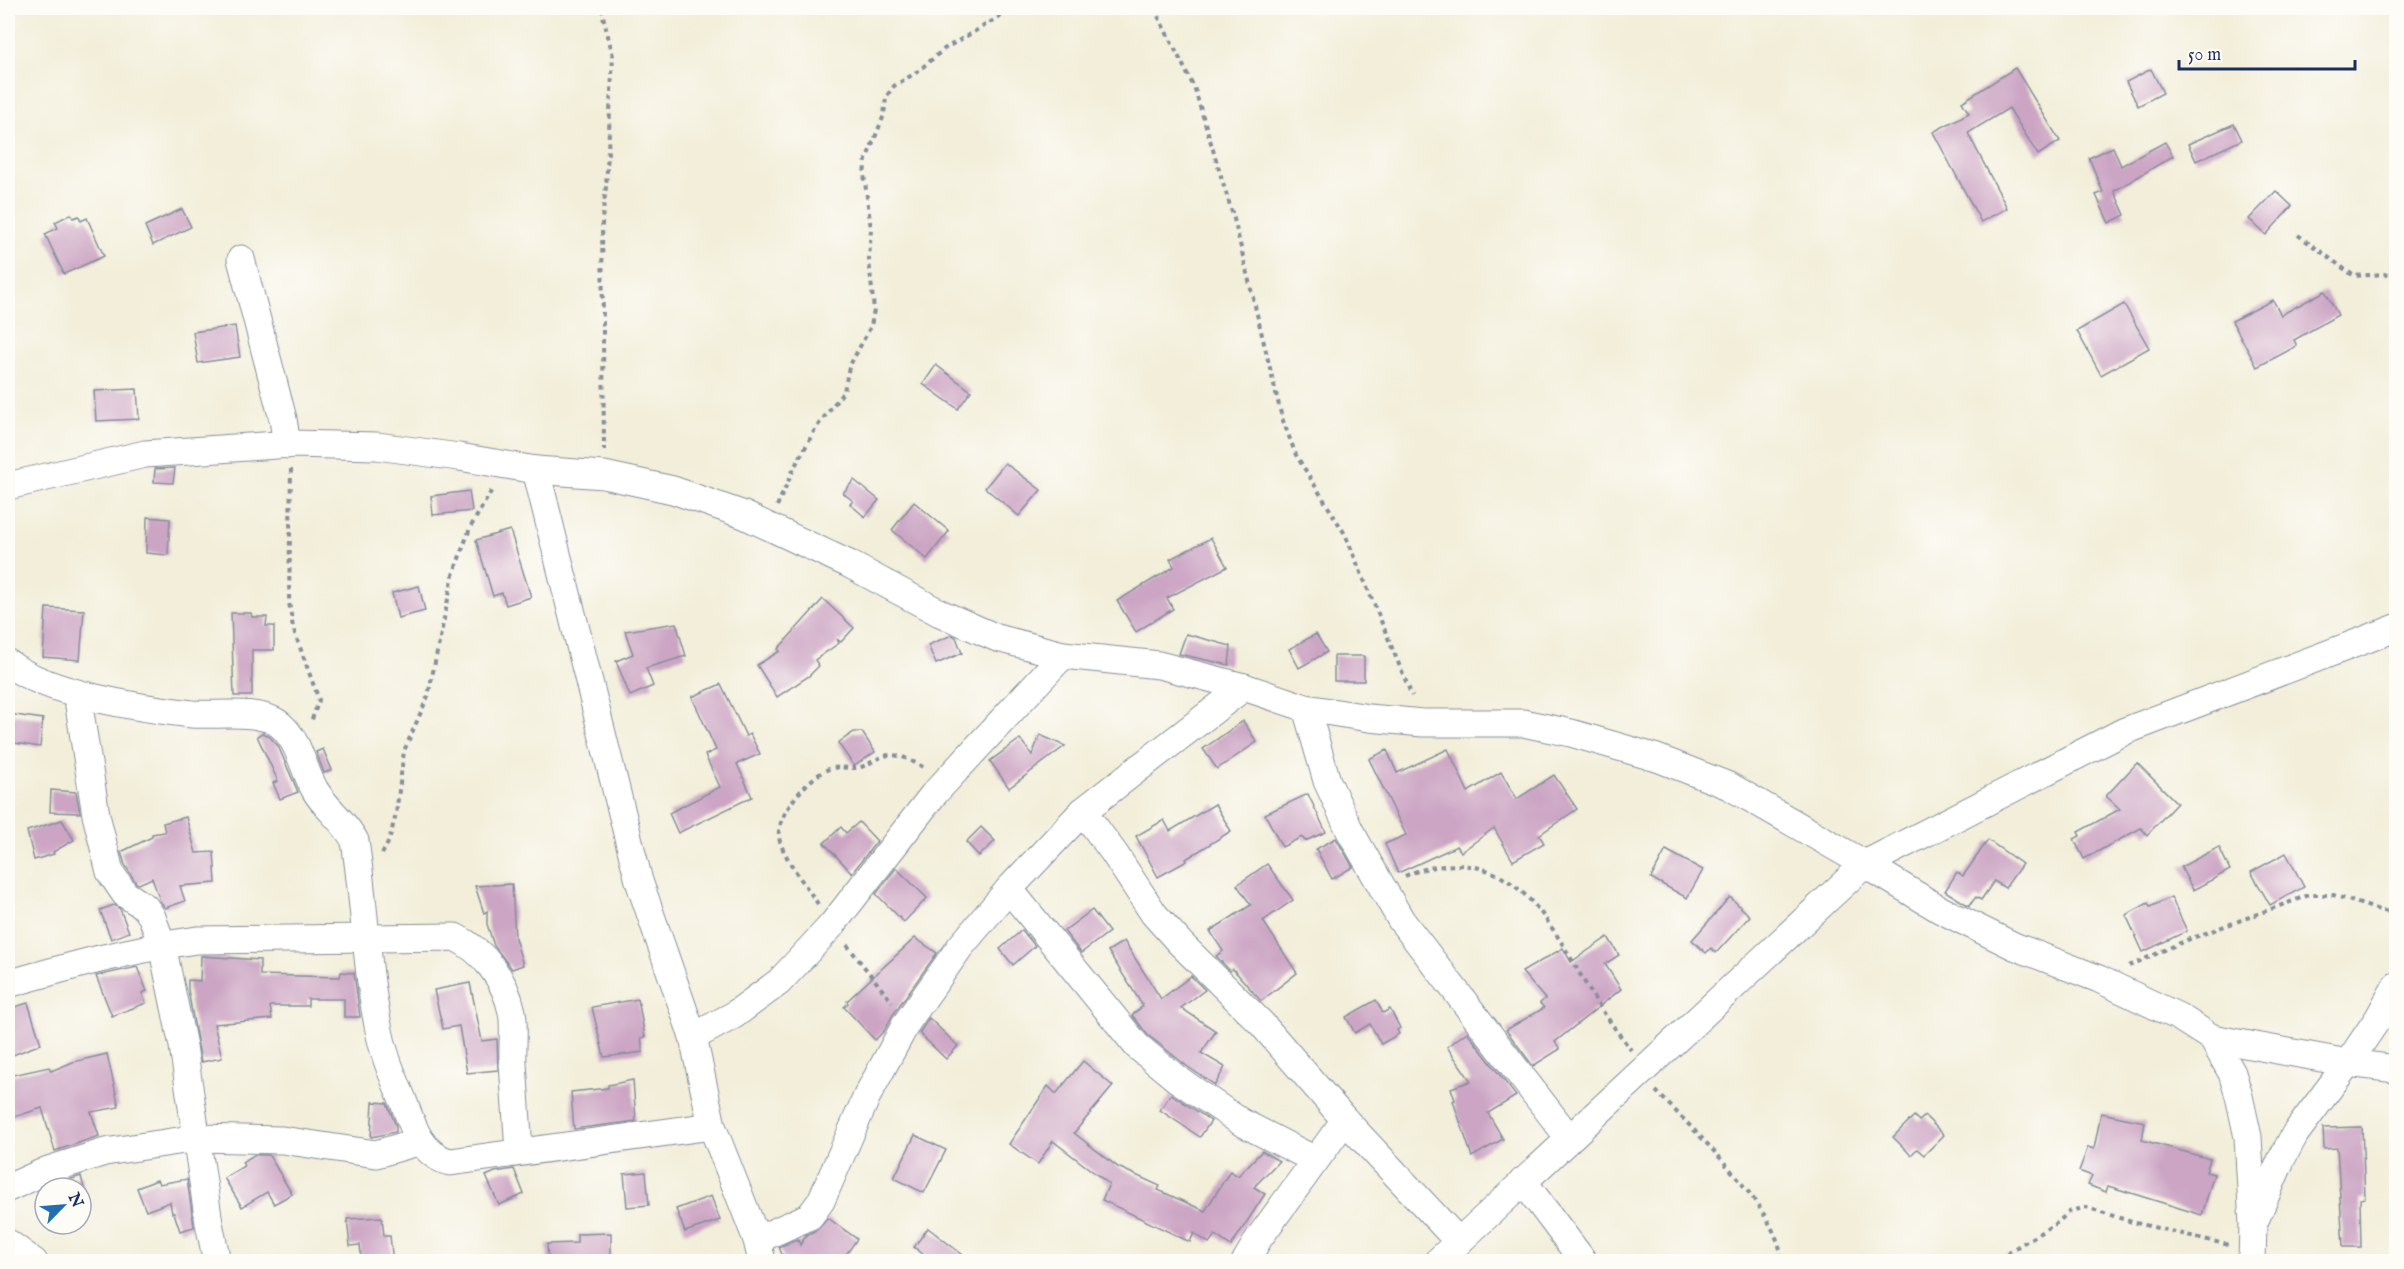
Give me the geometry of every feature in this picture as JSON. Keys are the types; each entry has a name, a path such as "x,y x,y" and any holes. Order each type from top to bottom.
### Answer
{"street":[{"path":"241,259 289,444"},
{"path":"8,486 145,454 289,444 378,446 536,470 604,475 673,490 744,514 849,564 940,613 997,638 1063,655 1159,665 1244,687 1306,708 1369,718 1423,723 1524,723 1571,733 1657,758 1729,786 1941,910 2014,946 2099,980 2179,1017 2212,1038 2348,1063 2397,1069"},
{"path":"536,470 639,881 693,1037 712,1126 760,1251 793,1225 810,1216 821,1201 867,1096 908,1022 960,947 1009,889 1083,811 1244,687"},
{"path":"1437,1262 1865,864 2125,731 2397,628"},
{"path":"693,1037 734,1015 779,982 832,925 947,780 1063,655"},
{"path":"8,663 42,682 94,698 193,714 246,715 272,720 286,731 300,752 316,791 350,831 355,841 365,938 380,1034 386,1056 421,1141 429,1153 450,1162 712,1126"},
{"path":"77,693 96,815 110,872 125,894 146,908 152,917 162,945 183,1046 217,1262"},
{"path":"1306,708 1328,781 1350,831 1401,920 1569,1138"},
{"path":"1083,811 1154,914 1261,1023 1345,1120 1459,1242"},
{"path":"1009,889 1137,1046 1177,1079 1241,1122 1315,1160"},
{"path":"8,984 95,960 162,945 197,940 454,937 485,957 505,991 513,1013 512,1042 519,1151"},
{"path":"2253,1225 2281,1160 2295,1134 2348,1063 2397,986"},
{"path":"2212,1038 2232,1073 2240,1096 2248,1137 2253,1256"},
{"path":"1245,1262 1259,1238 1345,1120"},
{"path":"8,1188 48,1170 105,1152 198,1138 282,1140 376,1154 421,1141"},
{"path":"1524,1181 1584,1262"},
{"path":"8,1243 34,1262"}],"path":[{"path":"601,8 613,56 606,187 602,219 604,475"},
{"path":"768,525 795,466 816,428 844,392 849,367 871,326 874,310 869,260 871,229 864,174 866,160 884,115 886,97 894,86 917,72 944,49 972,30 1015,8"},
{"path":"1154,8 1194,87 1234,219 1279,407 1296,455 1345,534 1423,723"},
{"path":"2298,235 2354,276 2384,274 2397,278"},
{"path":"289,444 289,602 294,628 319,700 300,752"},
{"path":"359,878 379,859 390,841 404,751 428,696 453,575 470,528 507,465"},
{"path":"908,1022 832,925 787,855 778,836 784,817 800,792 812,778 829,769 861,767 891,755 906,758 947,780"},
{"path":"1381,887 1410,874 1457,864 1482,868 1502,876 1527,895 1567,951 1641,1070 1740,1182 1775,1235 1782,1262"},
{"path":"2099,980 2177,944 2309,895 2333,895 2382,911 2397,912"},
{"path":"1992,1262 2058,1222 2069,1212 2086,1208 2253,1256"}],"building":[{"path":"2015,68 2060,141 2038,155 2009,108 1968,133 2007,208 1981,222 1933,132 1969,113 1962,102"},
{"path":"2151,69 2163,93 2138,106 2126,82"},
{"path":"2234,124 2242,140 2196,161 2188,144"},
{"path":"2165,142 2173,156 2114,191 2125,215 2109,223 2096,195 2103,192 2089,158 2113,147 2121,166"},
{"path":"2276,191 2292,206 2266,235 2249,219"},
{"path":"182,209 191,227 153,245 145,226"},
{"path":"71,214 73,218 79,216 81,221 87,218 104,256 64,274 45,234 58,228 55,222"},
{"path":"2325,291 2338,315 2294,340 2297,346 2257,367 2232,321 2273,300 2281,315"},
{"path":"2124,304 2149,348 2101,375 2077,331"},
{"path":"235,326 240,357 198,363 193,332"},
{"path":"936,365 971,391 958,409 923,384"},
{"path":"137,389 139,419 96,421 94,391"},
{"path":"1005,463 1041,490 1019,516 985,488"},
{"path":"175,468 173,483 154,482 155,469"},
{"path":"854,480 879,500 865,517 850,504 853,501 843,493"},
{"path":"469,491 472,511 433,515 431,496"},
{"path":"914,502 949,531 927,559 892,530"},
{"path":"147,517 170,519 168,555 146,553"},
{"path":"510,530 531,597 506,605 502,593 493,596 476,540"},
{"path":"1211,538 1227,567 1167,598 1173,609 1136,632 1117,601 1174,567 1170,559"},
{"path":"419,586 425,611 398,618 392,593"},
{"path":"823,599 854,628 841,642 837,639 839,643 815,660 819,666 809,676 777,697 757,665 780,651 778,649"},
{"path":"46,608 84,610 80,660 43,657"},
{"path":"231,613 251,613 252,617 267,617 266,626 274,626 274,650 252,650 252,696 234,696"},
{"path":"676,623 686,656 646,668 653,686 630,696 616,661 633,654 625,631"},
{"path":"1186,634 1231,646 1229,665 1179,654"},
{"path":"1316,634 1327,652 1299,668 1289,649"},
{"path":"952,635 956,637 962,653 936,664 928,645"},
{"path":"1334,656 1364,656 1364,681 1334,681"},
{"path":"721,684 746,736 750,734 760,754 737,764 752,797 678,833 669,813 720,787 705,755 716,750 692,697"},
{"path":"8,714 43,719 40,747 8,742"},
{"path":"1243,721 1257,742 1217,769 1203,749"},
{"path":"854,732 862,732 875,752 854,766 838,743"},
{"path":"262,733 269,736 278,746 298,792 280,799 273,783 278,781 257,736"},
{"path":"1040,735 1065,746 1009,788 990,761 1020,739 1032,755"},
{"path":"323,749 332,770 324,773 316,752"},
{"path":"1448,749 1468,792 1501,772 1517,799 1554,775 1577,809 1539,835 1544,843 1513,861 1494,828 1461,852 1457,846 1398,873 1385,844 1406,835 1369,759 1387,750 1397,773"},
{"path":"2137,763 2177,803 2147,835 2141,828 2084,859 2074,839 2080,836 2078,832 2120,809 2106,796"},
{"path":"51,790 76,792 80,813 50,812"},
{"path":"1308,794 1326,832 1305,841 1302,837 1282,847 1265,814"},
{"path":"1215,804 1231,831 1186,859 1187,861 1158,877 1136,836 1164,820 1170,831"},
{"path":"186,817 196,853 214,852 216,883 180,886 185,901 165,908 160,901 152,878 139,884 136,883 125,865 121,852 152,837 152,834 165,832 163,823"},
{"path":"62,820 74,840 53,852 54,854 34,860 27,831"},
{"path":"859,822 877,841 852,873 824,843 841,827 846,833"},
{"path":"981,827 995,841 979,856 966,842"},
{"path":"1336,838 1353,867 1332,879 1316,849"},
{"path":"1988,840 2022,864 2005,888 1994,881 1981,900 1976,897 1969,906 1945,891 1957,872 1963,876"},
{"path":"2219,847 2230,870 2193,890 2181,867"},
{"path":"1666,850 1703,870 1687,898 1651,878"},
{"path":"2286,853 2304,887 2270,905 2251,872"},
{"path":"1267,864 1293,900 1263,921 1297,973 1261,1001 1233,969 1230,971 1216,956 1223,951 1210,931 1251,905 1237,885"},
{"path":"896,868 927,898 904,922 876,894"},
{"path":"512,884 515,938 523,965 512,969 494,946 487,924 487,911 484,913 475,886"},
{"path":"1730,897 1750,916 1716,953 1711,948 1706,953 1692,940"},
{"path":"2171,897 2187,931 2143,952 2126,915 2148,903 2150,907"},
{"path":"114,905 120,909 129,932 111,939 100,910"},
{"path":"1092,910 1109,932 1081,953 1064,931"},
{"path":"1022,930 1035,946 1013,965 1000,949"},
{"path":"1608,937 1619,955 1605,964 1621,989 1555,1042 1560,1049 1533,1066 1506,1030 1544,1008 1540,1003 1545,999 1522,972 1563,948 1571,962"},
{"path":"915,938 937,953 894,1013 884,1031 875,1040 844,1007 847,1001"},
{"path":"1124,941 1161,999 1191,976 1205,990 1181,1008 1216,1031 1201,1053 1225,1067 1215,1085 1148,1035 1132,1015 1143,1006 1108,951"},
{"path":"201,956 260,960 260,975 340,977 341,972 354,973 360,1017 344,1017 344,999 308,999 308,1006 270,1006 272,1019 214,1024 222,1058 201,1062 188,980 200,981"},
{"path":"137,967 147,991 142,993 146,1003 112,1016 96,976"},
{"path":"470,983 482,1041 497,1039 498,1070 467,1073 459,1026 443,1029 434,990"},
{"path":"638,999 645,1037 641,1038 643,1052 604,1057 592,1007"},
{"path":"1376,1000 1383,1013 1390,1009 1400,1028 1397,1030 1399,1034 1381,1044 1370,1024 1355,1033 1346,1017"},
{"path":"28,1003 41,1044 8,1057 8,1009"},
{"path":"929,1018 958,1046 946,1059 919,1033"},
{"path":"1467,1032 1516,1096 1488,1113 1503,1139 1472,1157 1453,1101 1455,1100 1451,1088 1471,1081 1447,1047"},
{"path":"107,1054 119,1107 91,1112 99,1136 55,1151 42,1108 8,1119 8,1076 49,1067 51,1071 73,1062"},
{"path":"1083,1061 1113,1086 1074,1133 1118,1167 1160,1186 1158,1190 1205,1211 1230,1171 1238,1176 1262,1151 1279,1161 1254,1187 1265,1194 1231,1246 1215,1235 1209,1243 1194,1233 1190,1242 1102,1200 1109,1184 1053,1141 1038,1164 1009,1144 1048,1086 1056,1094"},
{"path":"633,1080 636,1121 574,1129 571,1092 608,1088 608,1085"},
{"path":"1171,1094 1211,1121 1200,1137 1160,1110"},
{"path":"373,1102 387,1103 396,1132 371,1137"},
{"path":"2101,1113 2145,1122 2142,1140 2210,1159 2206,1172 2214,1174 2202,1215 2108,1186 2106,1192 2088,1185 2092,1176 2079,1171 2088,1147 2094,1149"},
{"path":"1914,1116 1919,1121 1925,1116 1944,1135 1924,1155 1917,1149 1911,1155 1893,1137"},
{"path":"2362,1127 2365,1198 2360,1199 2361,1247 2343,1247 2337,1148 2324,1149 2323,1128"},
{"path":"915,1135 946,1150 924,1193 894,1178"},
{"path":"254,1155 269,1155 292,1194 274,1204 267,1192 242,1207 224,1178 244,1166 242,1162"},
{"path":"514,1169 524,1194 499,1205 486,1176"},
{"path":"646,1172 649,1205 627,1207 624,1174"},
{"path":"187,1179 194,1227 180,1231 170,1202 146,1211 137,1188 157,1180 159,1184"},
{"path":"711,1196 720,1220 685,1232 676,1209"},
{"path":"382,1217 384,1236 390,1236 393,1262 362,1262 360,1245 350,1246 347,1219"},
{"path":"828,1218 857,1239 841,1262 785,1262 779,1247 798,1239 800,1245 806,1235 817,1230"},
{"path":"928,1228 972,1262 933,1262 914,1247"},
{"path":"611,1233 611,1262 548,1262 547,1244 577,1243 577,1234"}]}
